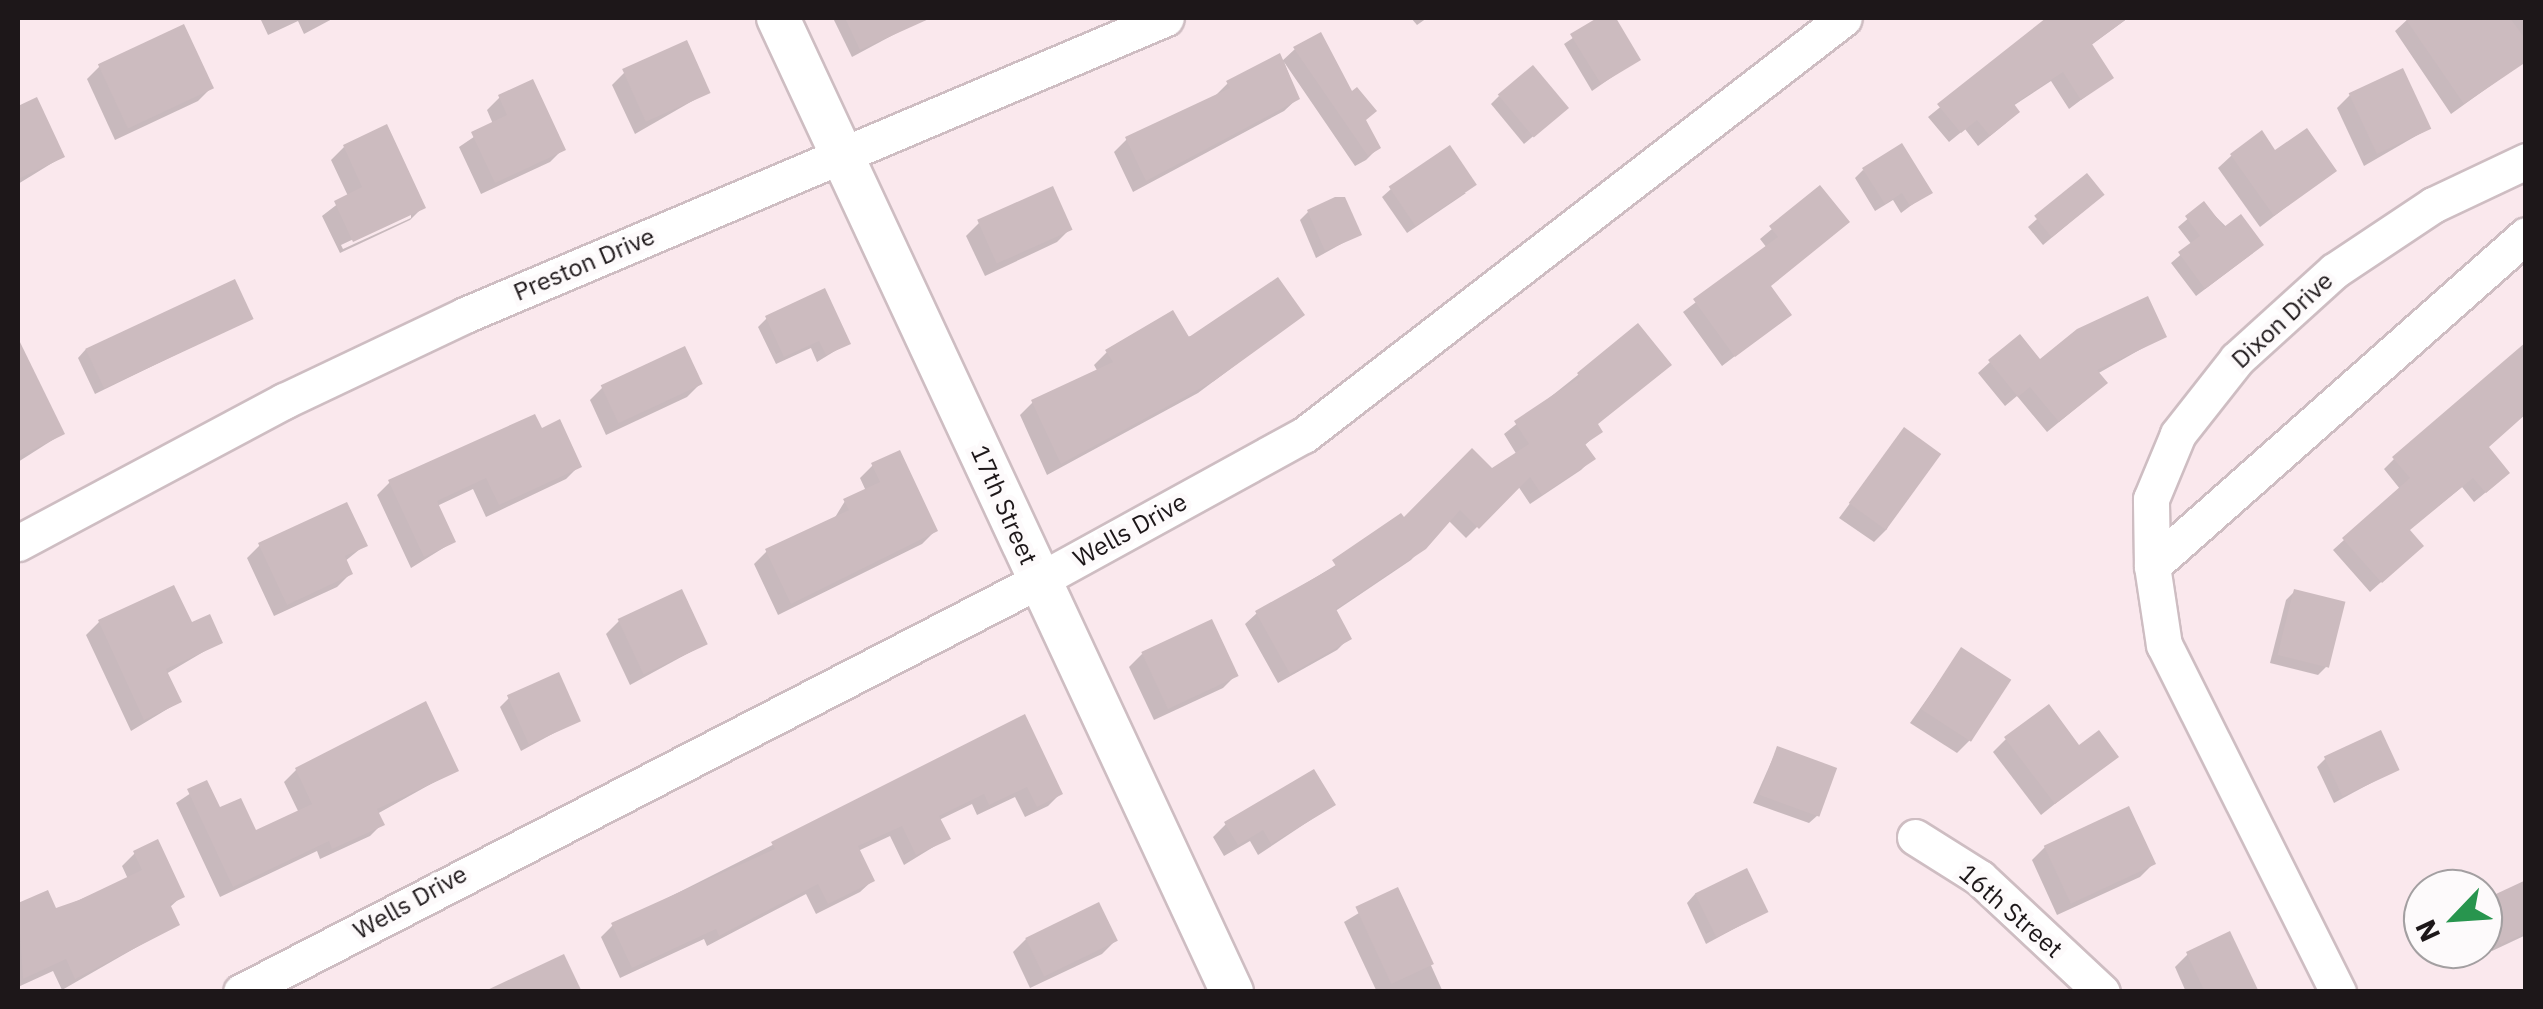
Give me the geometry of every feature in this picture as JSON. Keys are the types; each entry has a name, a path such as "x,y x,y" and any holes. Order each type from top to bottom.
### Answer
{"street":[{"name":"17th Street","path":"778,18 846,155 1225,989"},
{"name":"Preston Drive","path":"18,544 284,401 465,315 1166,18"},
{"name":"Wells Drive","path":"241,992 1038,580 1304,434 1844,18"},
{"name":"Dixon Drive","path":"2338,992 2164,645 2152,566 2152,499 2171,450 2237,359 2334,270 2433,205 2526,161"},
{"path":"2152,566 2526,235"},
{"name":"16th Street","path":"1915,837 1980,878 2102,992"}],"building":[{"path":"845,18 931,18 860,50"},
{"path":"1597,18 1616,18 1641,60 1601,84 1570,34"},
{"path":"2046,18 2128,18 2092,44 2114,78 2081,100 2063,72 2014,104 2020,112 1990,136 1977,120 1961,133 1937,104"},
{"path":"2405,18 2510,18 2526,40 2526,62 2464,104"},
{"path":"184,24 214,88 128,128 98,64"},
{"path":"1321,32 1352,91 1357,87 1377,111 1366,120 1381,148 1368,156 1293,47"},
{"path":"687,40 711,93 646,122 622,69"},
{"path":"1280,53 1300,99 1146,181 1125,137 1230,88 1226,81"},
{"path":"1533,65 1569,108 1534,137 1498,95"},
{"path":"2403,68 2431,129 2377,154 2349,93"},
{"path":"533,79 566,150 495,183 471,132 507,115 498,95"},
{"path":"37,97 65,157 18,179 18,106"},
{"path":"387,124 426,208 353,242 334,201 362,187 343,145"},
{"path":"2307,128 2337,171 2274,216 2230,154 2262,130 2275,150"},
{"path":"1902,143 1933,193 1910,206 1902,193 1885,204 1862,168"},
{"path":"1450,145 1477,185 1415,226 1389,186"},
{"path":"2087,173 2105,195 2052,238 2034,216"},
{"path":"1820,185 1850,222 1771,286 1792,315 1735,357 1693,299 1778,237 1769,226"},
{"path":"1053,186 1073,230 997,264 977,220"},
{"path":"1335,197 1345,197 1362,235 1325,251 1307,210"},
{"path":"2204,201 2224,227 2241,214 2264,245 2205,289 2178,252 2200,236 2185,216"},
{"path":"1278,277 1305,315 1214,381 1061,464 1031,400 1113,362 1105,350 1173,310 1189,337"},
{"path":"235,279 254,319 104,389 85,349"},
{"path":"825,288 851,344 826,355 819,341 784,357 765,316"},
{"path":"2148,296 2167,337 2097,370 2108,383 2059,422 2030,387 2018,397 1988,360 2020,334 2040,359 2077,329"},
{"path":"1638,323 1672,365 1598,424 1603,432 1585,444 1596,459 1542,495 1530,477 1479,529 1460,510 1426,549 1336,609 1352,639 1290,674 1255,611 1336,566 1332,560 1401,513 1404,517 1472,448 1492,468 1529,444 1514,421 1580,377 1577,373"},
{"path":"18,338 65,434 18,457"},
{"path":"2526,342 2526,414 2489,447 2510,473 2486,493 2473,478 2410,530 2424,546 2382,583 2342,538 2410,478 2392,457"},
{"path":"685,346 703,384 618,423 601,385"},
{"path":"535,414 542,428 560,419 582,467 499,505 486,478 437,501 456,542 424,557 388,480"},
{"path":"1904,427 1941,454 1886,530 1849,503"},
{"path":"900,450 938,531 791,604 765,549 849,510 843,499 880,482 871,463"},
{"path":"347,502 368,546 345,556 353,574 287,605 258,543"},
{"path":"174,585 192,622 210,614 223,643 166,669 182,702 144,720 98,620"},
{"path":"682,589 708,644 643,674 618,619"},
{"path":"2294,589 2345,602 2329,668 2278,655"},
{"path":"1212,619 1239,676 1168,709 1141,652"},
{"path":"1961,647 2011,680 1971,742 1921,709"},
{"path":"559,672 581,721 529,745 507,695"},
{"path":"426,701 459,771 377,809 385,825 332,849 329,841 233,887 187,789 207,780 220,807 241,798 256,830 312,804 295,768"},
{"path":"2049,704 2079,745 2099,730 2119,757 2055,804 2004,737"},
{"path":"1025,714 1063,794 1037,807 1027,787 989,805 984,794 939,816 951,839 916,855 902,826 858,846 875,881 828,904 818,884 719,936 716,929 632,968 611,923 775,849 771,842"},
{"path":"2381,730 2400,770 2342,797 2324,757"},
{"path":"1777,746 1837,768 1819,817 1759,795"},
{"path":"1314,769 1336,805 1271,844 1263,830 1238,845 1224,822"},
{"path":"2129,806 2156,864 2071,904 2044,846"},
{"path":"158,839 185,897 170,904 180,925 75,979 66,959 23,979 18,903 48,890 56,908 79,900 142,870 133,851"},
{"path":"1747,868 1768,912 1716,937 1695,893"},
{"path":"2526,880 2526,933 2503,943 2503,891"},
{"path":"1398,887 1434,964 1391,984 1355,907"},
{"path":"1099,902 1118,941 1044,977 1025,938"},
{"path":"2230,931 2259,992 2205,992 2186,952"},
{"path":"564,954 582,992 483,992"}]}
